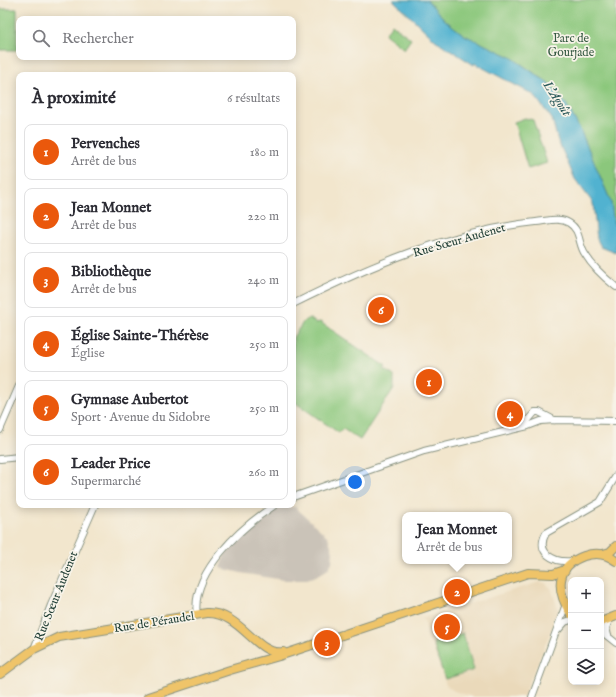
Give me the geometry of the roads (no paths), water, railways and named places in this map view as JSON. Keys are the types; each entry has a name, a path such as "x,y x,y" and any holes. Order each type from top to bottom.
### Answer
{"main road":[{"path":"570,613 562,593 561,580 565,569 572,561 592,554 603,554 610,552 616,546"},
{"path":"603,554 616,561"},
{"path":"148,697 273,658 528,573 553,574 565,569"},
{"path":"536,573 551,579 562,593"},
{"name":"Rue de Péraudel","path":"34,649 59,637 214,613 229,618 265,648 277,653 297,649"},
{"path":"254,663 264,658 265,648"},
{"name":"Rue Sœur Audenet","path":"0,674 34,649"}],"street":[{"name":"Rue Sœur Audenet","path":"296,303 370,268 425,248 485,230 515,224 558,220 568,222 576,228 584,254 616,287"},
{"name":"Rue Sœur Audenet","path":"604,275 616,282"},
{"path":"0,430 16,393"},
{"path":"524,426 535,412 555,420"},
{"path":"539,422 543,418 542,414"},
{"path":"531,417 534,422 539,422"},
{"path":"296,496 424,451 539,422 555,420 616,421"},
{"path":"0,459 16,457"},
{"path":"572,561 559,560 546,554 543,550 542,540 546,533 600,502 616,476"},
{"name":"Rue Sœur Audenet","path":"34,649 51,605 94,508"},
{"path":"197,615 199,589 213,563 239,533 271,508"},
{"path":"559,560 565,569"},
{"path":"532,697 566,604"},
{"path":"608,636 606,628 609,619"},
{"path":"556,633 563,624 568,622"},
{"path":"604,633 616,643"}],"water":[{"name":"L'Agoût","path":"393,0 427,0 445,20 464,35 511,57 548,83 566,104 579,127 611,202 614,224 616,226 616,253 601,247 597,239 593,203 575,179 558,141 552,119 534,95 474,63 474,65 435,40"}],"place":[{"name":"Leader Price","path":"381,310"},
{"name":"Pervenches","path":"429,382"},
{"name":"Église Sainte-Thérèse","path":"510,414"},
{"name":"Jean Monnet","path":"457,592"},
{"name":"Gymnase Aubertot","path":"447,627"},
{"name":"Bibliothèque","path":"327,643"}],"park label":[{"name":"Parc de Gourjade","path":"571,45"}]}
